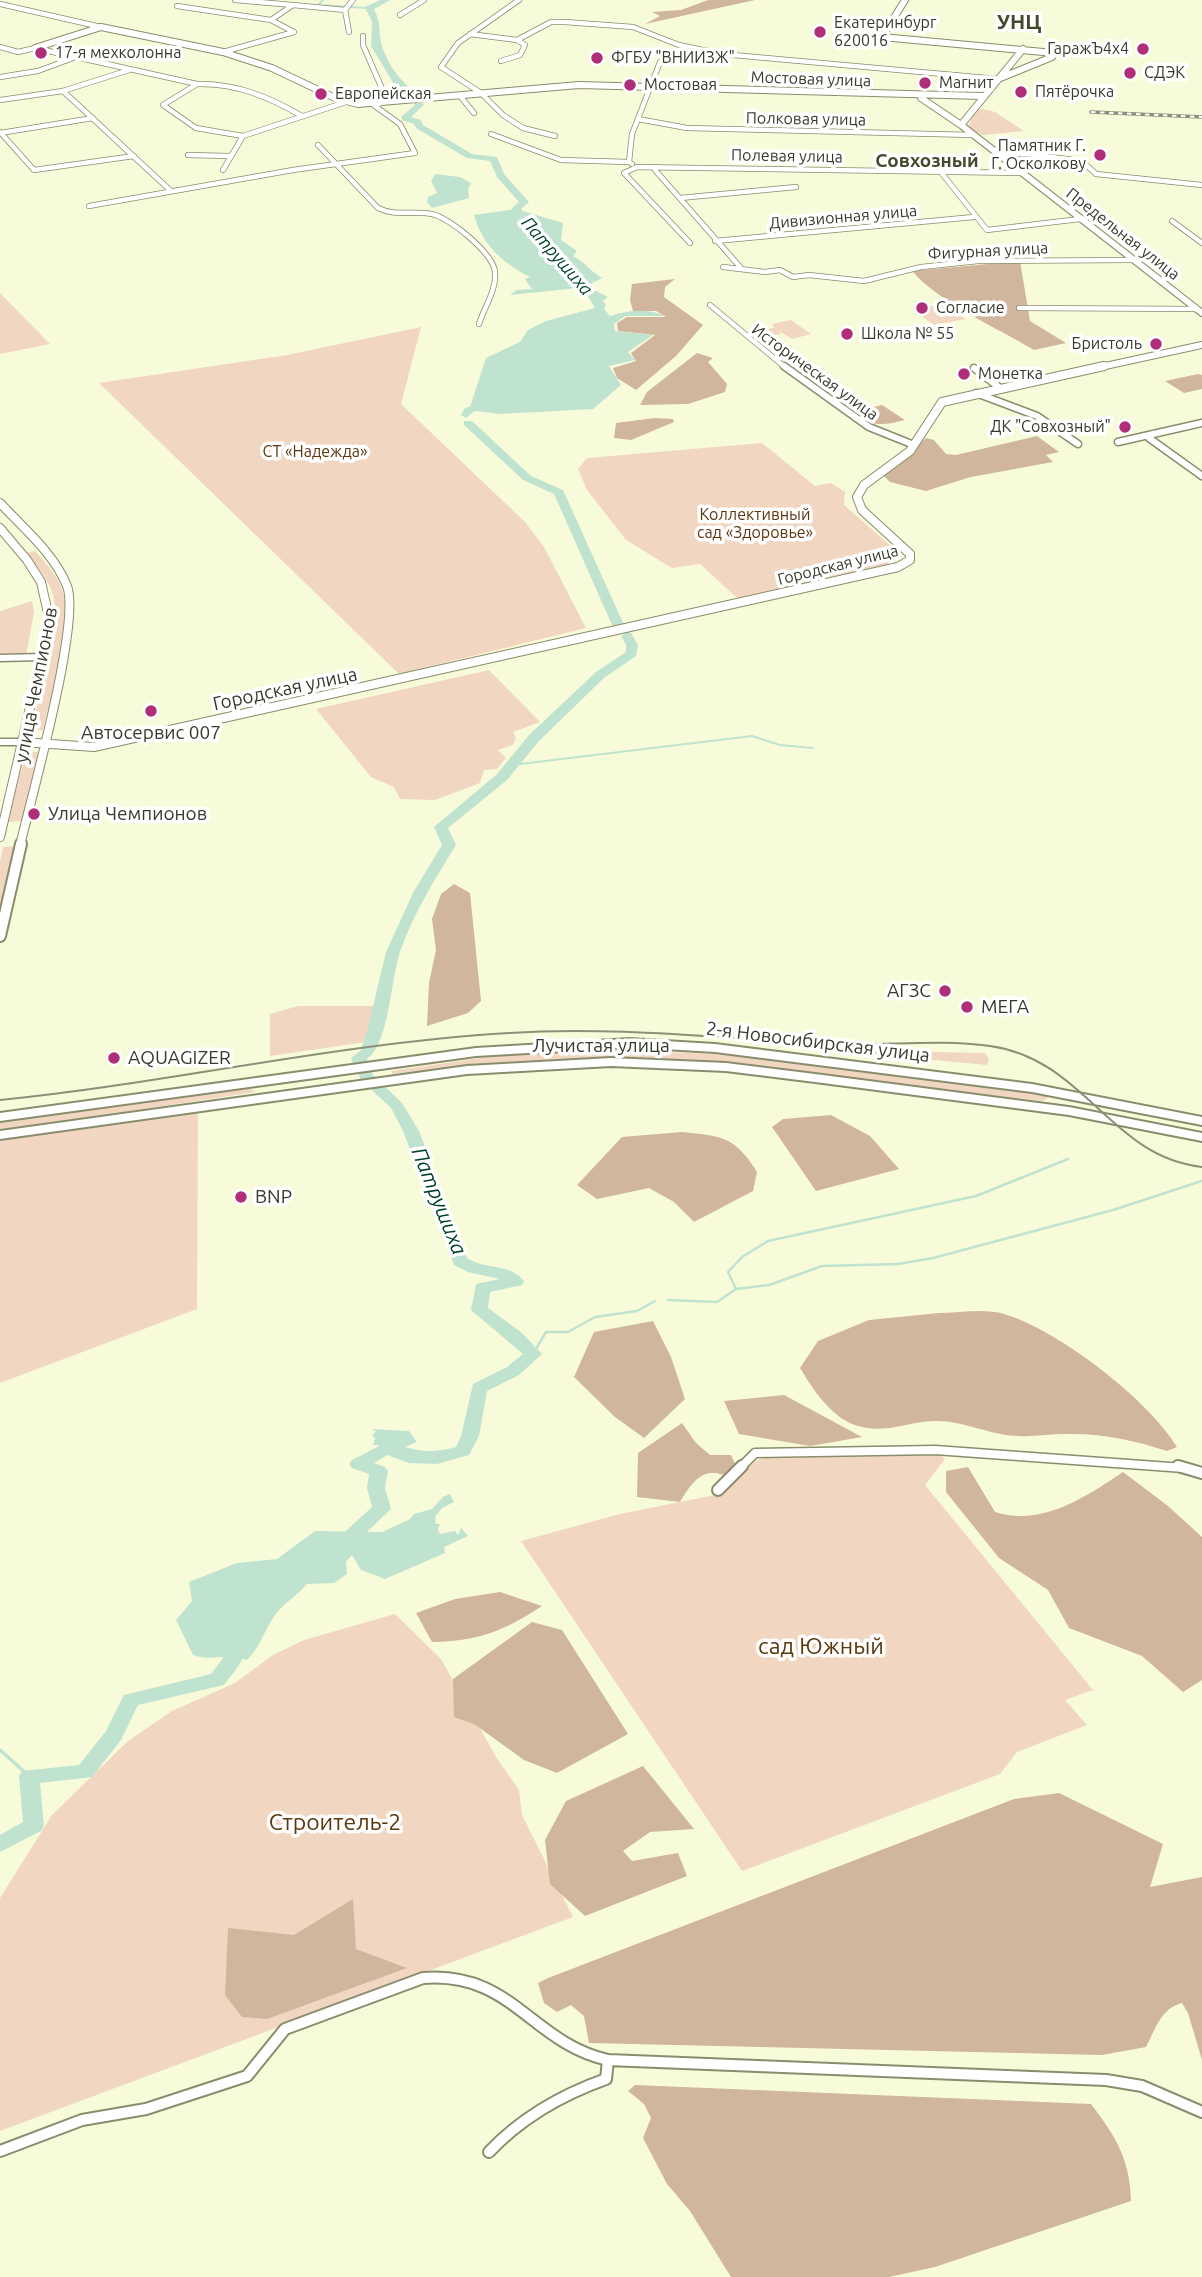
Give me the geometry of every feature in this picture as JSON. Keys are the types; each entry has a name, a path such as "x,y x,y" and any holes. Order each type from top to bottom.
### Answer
{"main road":[{"name":"2-я Новосибирская улица","path":"0,1117 506,1049 630,1043 715,1048 1042,1090 1202,1121"},
{"name":"Лучистая улица","path":"0,1135 407,1079 531,1065 640,1062 736,1068 975,1098 1100,1116 1202,1137"},
{"path":"975,1098 1042,1102 1052,1099 1051,1093 1042,1090"}],"street":[{"path":"235,0 345,10"},
{"path":"349,32 345,10 353,0"},
{"path":"400,15 424,0"},
{"path":"519,0 458,43 441,67 481,93 503,115 523,128 555,136"},
{"path":"517,40 551,22 633,27 679,45 722,54 998,79 1052,57 1054,53 882,37 905,0"},
{"path":"0,4 223,52 272,68 346,102"},
{"path":"271,20 293,5"},
{"path":"177,6 271,20 294,32 223,52"},
{"path":"0,47 18,52 101,27"},
{"path":"470,34 517,40 525,45 520,55 501,61"},
{"path":"89,206 415,153 400,130 400,124 375,104 386,98 363,45 363,36"},
{"path":"35,48 197,83 214,82 270,97 302,116"},
{"path":"961,125 1023,49"},
{"path":"0,77 38,71 73,58"},
{"path":"629,162 638,120 660,62"},
{"path":"0,100 63,91 129,70"},
{"path":"197,83 193,89 167,100 163,106 196,128 243,136 346,102"},
{"name":"Мостовая улица","path":"346,102 389,103 555,86 919,97 982,96"},
{"path":"63,91 171,191"},
{"path":"460,96 474,113"},
{"name":"Предельная улица","path":"919,97 961,125 1200,311"},
{"path":"0,132 93,118"},
{"name":"Полковая улица","path":"638,120 687,128 974,135"},
{"path":"0,132 34,170 44,171 134,156"},
{"path":"491,134 561,160 629,162 637,167"},
{"path":"223,170 243,136"},
{"path":"318,145 378,208 390,213 441,216 464,233 491,262 494,276 479,324"},
{"path":"997,154 1028,154 1082,161 1096,174 1202,185"},
{"path":"188,155 230,156"},
{"path":"637,167 624,173 690,243"},
{"name":"Полевая улица","path":"637,167 1021,173"},
{"path":"656,167 655,170 715,241 743,269"},
{"path":"940,171 987,230 1080,219"},
{"path":"680,198 796,187"},
{"name":"Дивизионная улица","path":"715,241 974,217"},
{"path":"1172,221 1202,243"},
{"name":"Фигурная улица","path":"723,267 765,272 780,270 793,277 809,275 864,281 921,267 978,261 1133,260"},
{"name":"Историческая улица","path":"710,305 765,354 870,429 895,442 914,445"},
{"path":"1019,307 1200,311"},
{"name":"Городская улица","path":"22,742 94,747 614,632 907,563 911,557 906,549 862,510 857,497 864,485 905,456 942,402 1000,387 1202,345"},
{"path":"974,368 1000,387"},
{"path":"976,393 1037,416 1078,444"},
{"path":"1118,442 1202,423"},
{"path":"1154,434 1149,438 1202,476"},
{"name":"улица Чемпионов","path":"0,503 51,561 70,596 68,631 0,936"},
{"name":"улица Чемпионов","path":"0,528 39,576 48,596 50,622 0,834"},
{"path":"0,658 43,657"},
{"path":"0,742 22,742"},
{"path":"0,834 24,832"},
{"path":"718,1490 755,1452 935,1450 1172,1465 1202,1474"},
{"path":"0,2151 82,2120 146,2109 247,2076 285,2029 423,1978 442,1974 464,1976 490,1987 575,2051 608,2060 1106,2080 1142,2086 1202,2112"},
{"path":"489,2152 504,2135 571,2091 607,2079 608,2060"}],"green space":[{"path":"975,110 995,112 1024,131 983,135 968,128"},
{"path":"0,293 50,344 0,354"},
{"path":"942,304 966,319 934,325 913,310"},
{"path":"791,320 811,334 792,339 779,331 781,334 770,336 763,330 774,328 772,324"},
{"name":"СТ «Надежда»","path":"421,327 401,404 525,522 544,547 586,628 399,674 99,383 287,355"},
{"name":"Коллективный сад «Здоровье»","path":"762,443 815,486 831,483 845,492 844,505 900,554 894,563 737,598 700,564 672,568 626,540 587,490 578,469 587,458"},
{"path":"35,551 61,586 66,617 61,657 43,730 31,730 45,679 55,620 51,589 26,553"},
{"path":"32,601 34,612 26,656 0,656 0,611"},
{"path":"489,670 540,722 513,732 516,738 513,745 498,750 506,758 497,769 484,770 480,783 435,800 400,799 394,787 371,777 316,709"},
{"path":"26,752 38,752 22,821 8,822"},
{"path":"16,846 0,919 0,861 3,847"},
{"path":"298,1006 376,1006 366,1042 270,1056 270,1014"},
{"path":"596,1049 736,1055 1034,1092 1047,1095 1047,1098 1043,1101 666,1060 558,1059 393,1074 391,1071 487,1057"},
{"path":"828,1050 985,1053 989,1059 987,1065"},
{"path":"249,1088 255,1092 0,1131 0,1122"},
{"path":"198,1113 197,1309 0,1383 0,1139"},
{"name":"сад Южный","path":"940,1454 945,1459 925,1485 1093,1690 1065,1700 1087,1725 1017,1752 1000,1774 742,1871 521,1541 620,1514 720,1494 756,1461 769,1456"},
{"name":"Строитель-2","path":"395,1614 441,1659 496,1757 519,1790 522,1815 573,1917 0,2131 0,1898 52,1815 128,1741 172,1711 235,1683 273,1655 304,1640"}],"shaded area":[{"path":"708,0 755,0 645,24 660,16 652,12 681,10"},
{"path":"1020,261 1030,321 1066,343 1034,350 953,304 912,271"},
{"path":"675,279 665,287 664,297 703,325 676,356 636,390 617,378 613,368 636,361 631,353 655,335 618,331 617,323 627,317 666,317 656,311 633,311 630,300 632,284"},
{"path":"697,353 713,358 708,362 727,384 725,392 688,404 640,405 647,392"},
{"path":"1202,375 1202,389 1184,393 1165,381"},
{"path":"882,405 905,420 880,424 856,416 869,413 865,409"},
{"path":"655,418 673,419 674,422 631,440 614,438 616,423"},
{"path":"1037,436 1059,452 1046,455 1053,462 971,477 926,491 890,482 884,476 926,438 934,440 946,454 956,455"},
{"path":"454,884 470,893 481,1001 468,1013 427,1026 429,983 436,950 432,919 441,894"},
{"path":"831,1115 870,1136 899,1169 816,1191 772,1127 783,1119"},
{"path":"682,1132 717,1137 734,1145 757,1172 753,1191 694,1222 674,1202 649,1188 597,1199 577,1185 622,1137"},
{"path":"997,1312 1026,1322 1050,1335 1075,1350 1124,1388 1163,1428 1177,1447 1167,1451 1092,1435 1007,1435 944,1421 866,1428 846,1421 830,1409 800,1368 818,1341 869,1320 939,1313"},
{"path":"653,1321 671,1357 685,1399 644,1438 615,1417 574,1377 594,1332"},
{"path":"784,1395 862,1437 810,1446 739,1434 724,1401"},
{"path":"682,1423 696,1443 710,1455 731,1455 737,1468 729,1475 713,1473 701,1476 680,1502 637,1497 638,1453"},
{"path":"968,1467 995,1512 1012,1516 1046,1513 1062,1507 1123,1472 1168,1506 1202,1537 1202,1680 1183,1692 1142,1656 1069,1628 1048,1590 999,1558 946,1492 946,1471"},
{"path":"500,1592 542,1606 490,1633 432,1642 416,1613 455,1599"},
{"path":"532,1622 562,1630 628,1734 557,1773 524,1760 474,1724 454,1717 453,1679"},
{"path":"643,1766 694,1829 650,1832 623,1851 632,1861 678,1853 687,1876 585,1916 550,1884 545,1840 566,1801"},
{"path":"1059,1793 1163,1844 1150,1887 1202,1877 1202,2060 1188,2013 1182,2003 1164,2015 1146,2047 1102,2055 589,2043 584,2016 571,2005 557,2012 544,2003 538,1983 548,1978 1014,1799"},
{"path":"353,1899 356,1949 407,1968 267,2019 242,2017 225,1995 228,1928 294,1935"},
{"path":"635,2085 1091,2104 1120,2149 1128,2173 1131,2201 935,2267 889,2277 731,2277 690,2211 667,2184 643,2138 651,2118 644,2104 628,2091"}],"water":[{"path":"380,0 390,0 374,9 385,55 398,75 422,98 400,99 371,46 372,22 365,7"},
{"path":"435,174 460,177 471,183 468,189 469,198 432,208 427,202 428,197 437,193 431,181"},
{"path":"516,209 563,223 561,240 577,251 573,256 602,278 586,286 608,297 603,301 606,305 604,309 610,316 638,311 665,316 625,316 614,324 615,331 653,335 628,352 635,360 609,366 621,385 593,409 500,414 469,410 486,358 520,342 528,330 546,321 595,308 586,293 578,288 510,295 517,290 532,289 525,279 530,277 494,251 482,235 474,215"},
{"path":"371,1429 409,1431 417,1442 391,1453 398,1456 376,1452 374,1456 372,1453 379,1449 378,1445 373,1445 375,1438 372,1436 376,1431"},
{"path":"450,1494 454,1502 442,1508 435,1517 436,1524 440,1524 438,1530 440,1534 455,1531 458,1535 461,1528 468,1536 444,1547 445,1553 385,1579 361,1570 352,1555 346,1562 347,1574 334,1583 307,1584 282,1607 247,1660 193,1655 176,1620 192,1601 189,1582 237,1563 277,1559 315,1531 382,1532 410,1519 414,1514 432,1509 443,1497"}],"waterway":[{"path":"323,0 318,5 367,8"},
{"name":"Патрушиха","path":"400,87 420,105 405,118 418,122 419,126 470,156 494,159 500,175 524,202 516,209 529,225"},
{"name":"Патрушиха","path":"466,415 469,410 488,405"},
{"name":"Патрушиха","path":"468,423 527,478 559,492 618,625"},
{"name":"Патрушиха","path":"343,1544 382,1509 376,1488 379,1471 358,1464 385,1449 398,1451 409,1457 437,1458 463,1451 470,1436 479,1388 513,1371 533,1354 516,1337 479,1310 482,1288 516,1281 509,1276 467,1266 460,1261 411,1131 397,1106 366,1077 359,1058 368,1052 375,1031 393,952 421,891 449,845 441,827 502,777 534,738 600,675 632,653 632,645 627,636"},
{"path":"512,765 752,736 780,745 813,748"},
{"path":"736,1289 728,1272 742,1257 768,1241 976,1196 1068,1159"},
{"path":"736,1289 769,1285 822,1266 898,1264 933,1258 1113,1210 1202,1181"},
{"path":"668,1300 717,1302 736,1289"},
{"path":"533,1354 546,1332 568,1332 595,1317 637,1311 655,1301"},
{"name":"Патрушиха","path":"0,1844 34,1826 29,1776 85,1772 114,1735 131,1700 217,1680 236,1655 237,1634"},
{"path":"0,1750 29,1776"}],"tram line":[{"path":"0,1100 127,1084 381,1045 509,1033 590,1031 834,1044 971,1044 1023,1055 1050,1069 1143,1146 1170,1159 1202,1167"}],"railway":[{"path":"1091,112 1202,117"}],"place":[{"name":"Екатеринбург 620016","path":"820,32"},
{"name":"ГаражЪ4х4","path":"1143,49"},
{"name":"17-я мехколонна","path":"41,53"},
{"name":"ФГБУ \"ВНИИЗЖ\"","path":"597,58"},
{"name":"СДЭК","path":"1130,73"},
{"name":"Магнит","path":"925,83"},
{"name":"Мостовая","path":"630,85"},
{"name":"Пятёрочка","path":"1021,92"},
{"name":"Европейская","path":"321,94"},
{"name":"Памятник Г. Г. Осколкову","path":"1100,155"},
{"name":"Согласие","path":"922,308"},
{"name":"Школа № 55","path":"847,334"},
{"name":"Бристоль","path":"1156,344"},
{"name":"Монетка","path":"964,374"},
{"name":"ДК \"Совхозный\"","path":"1125,427"},
{"name":"Автосервис 007","path":"151,711"},
{"name":"Улица Чемпионов","path":"34,814"},
{"name":"АГЗС","path":"945,991"},
{"name":"МЕГА","path":"967,1007"},
{"name":"AQUAGIZER","path":"114,1058"},
{"name":"BNP","path":"241,1197"}],"district":[{"name":"УНЦ","path":"1019,22"},
{"name":"Совхозный","path":"927,161"}]}
